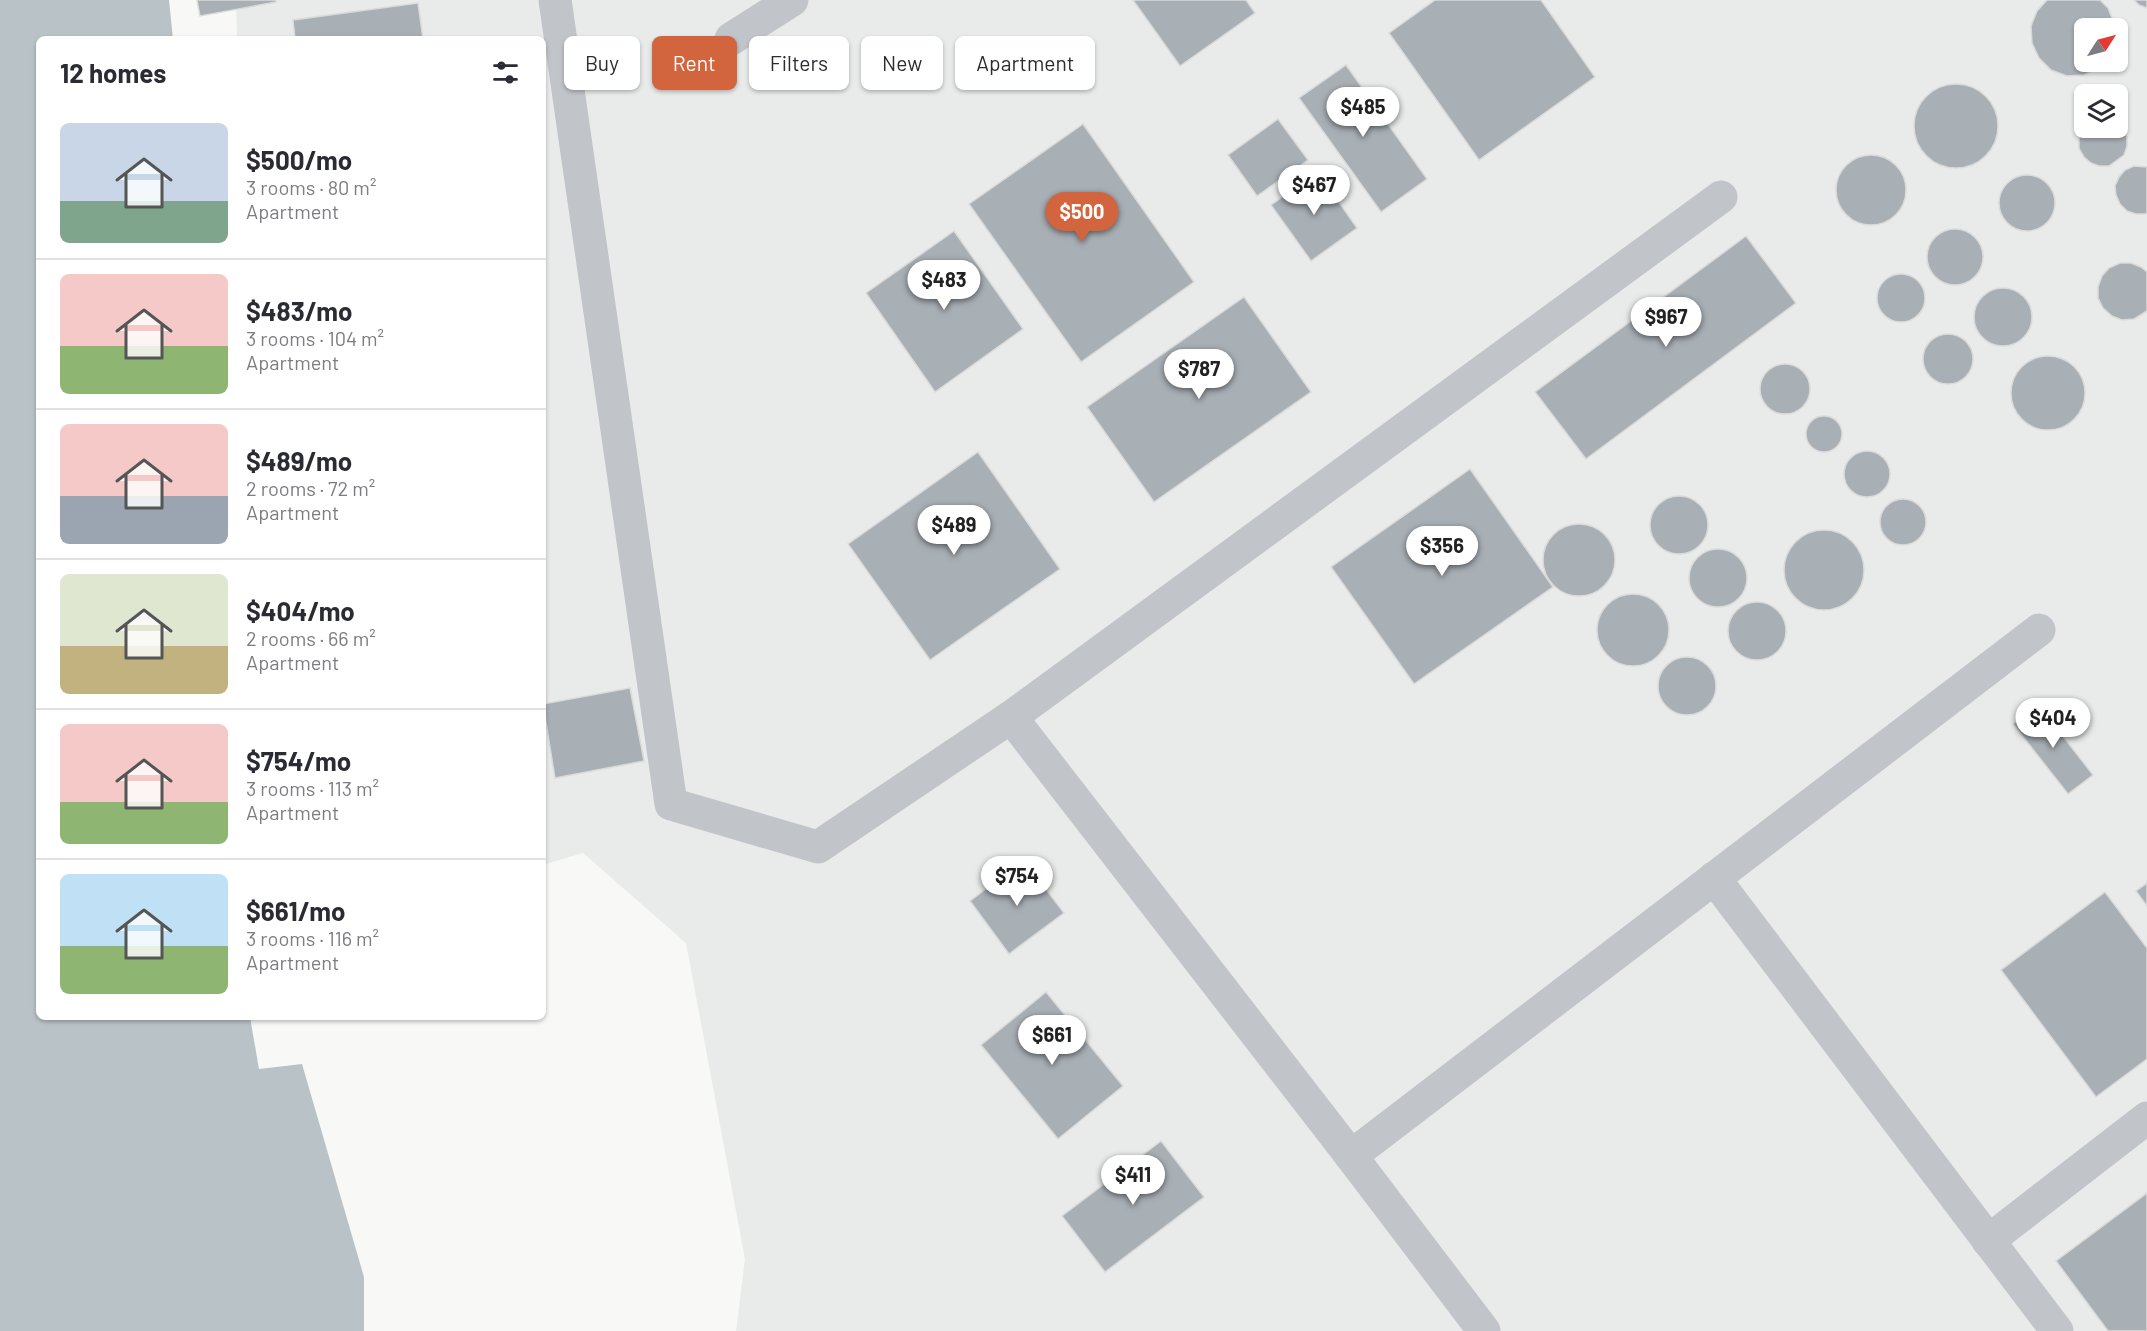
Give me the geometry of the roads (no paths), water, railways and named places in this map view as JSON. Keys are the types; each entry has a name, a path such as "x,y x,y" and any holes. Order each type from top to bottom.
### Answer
{"street":[{"path":"555,0 671,804 818,847 1011,717 1721,197"},
{"path":"736,36 792,0"},
{"path":"1351,1156 2039,630"},
{"path":"1011,717 1484,1331"},
{"path":"1714,878 2057,1331"},
{"path":"1988,1241 2147,1118"}]}
